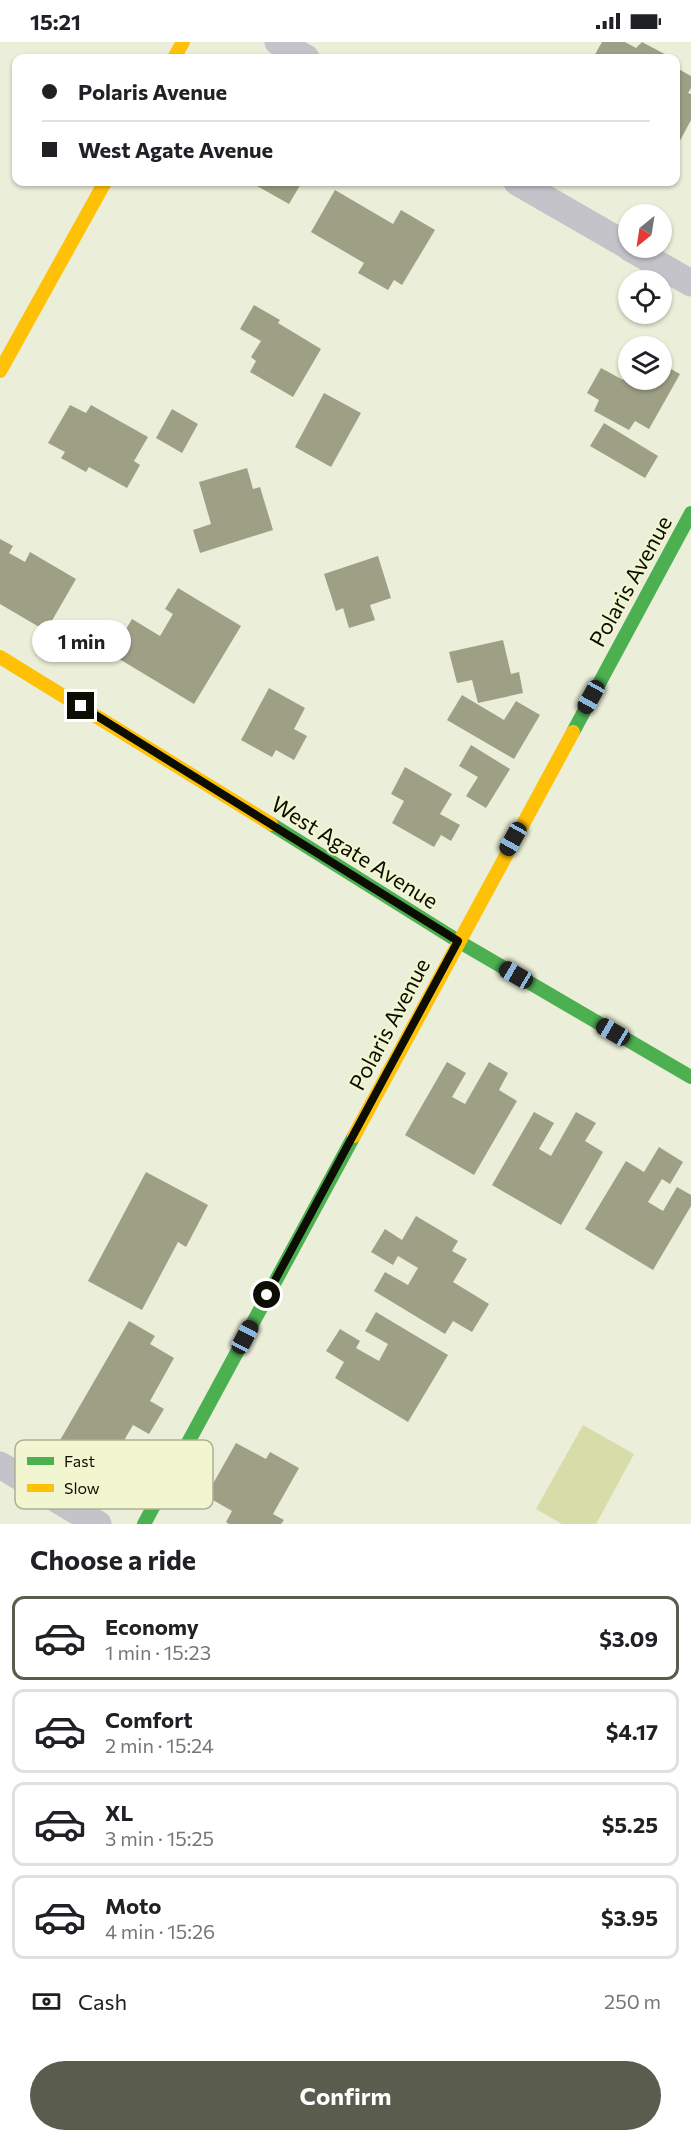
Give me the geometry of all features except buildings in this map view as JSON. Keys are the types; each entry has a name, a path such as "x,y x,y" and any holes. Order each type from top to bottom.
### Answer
{"street":[{"path":"278,42 299,54"},
{"path":"0,372 103,186"},
{"path":"524,186 618,241"},
{"path":"648,258 691,283"},
{"name":"Polaris Avenue","path":"189,1440 691,513"},
{"name":"West Agate Avenue","path":"0,657 458,941 691,1077"},
{"path":"0,1465 15,1474"},
{"path":"73,1509 98,1524"},
{"name":"Polaris Avenue","path":"144,1524 152,1509"}],"green space":[{"path":"583,1425 634,1454 596,1524 562,1524 536,1509"}],"traffic: fast":[{"path":"573,732 691,513"},
{"path":"271,824 458,941 691,1077"},
{"path":"189,1440 354,1136"},
{"path":"144,1524 152,1509"}],"traffic: slow":[{"path":"176,54 183,42"},
{"path":"0,371 103,186"},
{"path":"0,657 271,824"},
{"path":"354,1136 573,732"}],"route":[{"path":"81,706 458,941 267,1295"}]}
